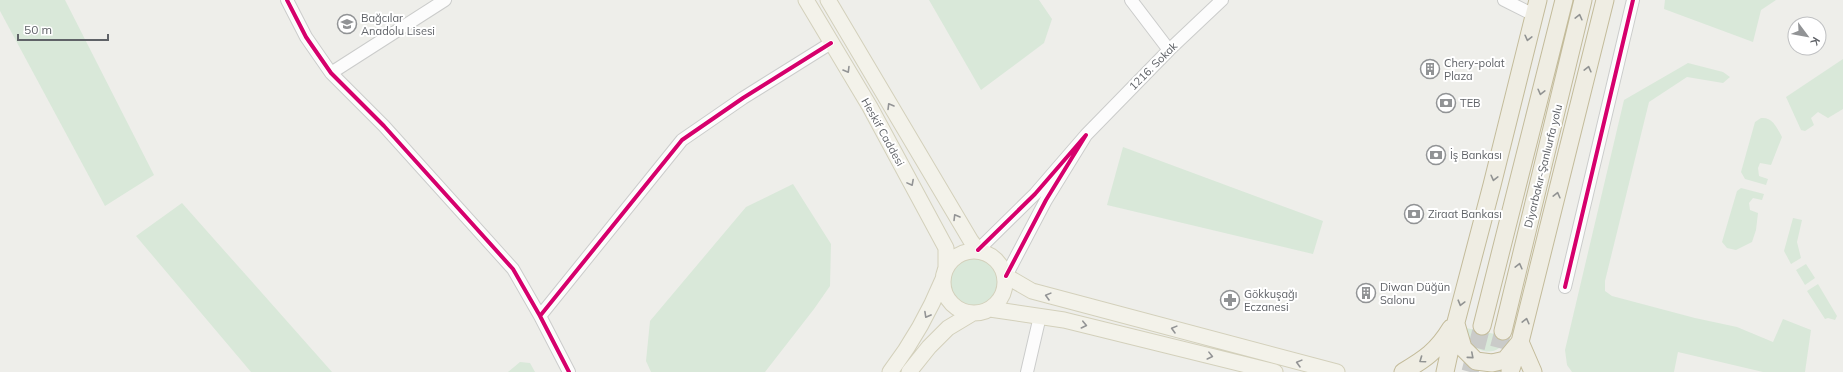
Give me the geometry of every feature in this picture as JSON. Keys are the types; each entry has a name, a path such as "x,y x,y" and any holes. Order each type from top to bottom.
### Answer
{"highway":[{"name":"Diyarbakır-Şanlıurfa yolu","path":"1482,326 1564,0"},
{"name":"Diyarbakır-Şanlıurfa yolu","path":"1503,331 1583,0"},
{"path":"1510,372 1520,342 1605,0"},
{"path":"1445,372 1456,322 1536,8"},
{"path":"1456,322 1463,348 1476,361 1492,364 1505,360 1520,342"},
{"path":"1402,372 1423,360 1442,344 1456,322"},
{"path":"1520,342 1533,372"}],"main road":[{"name":"Heskif Caddesi","path":"806,0 870,107 946,248 944,274"},
{"path":"828,0 971,241 978,250"},
{"path":"890,372 908,349 932,305 944,274 951,261 958,254 978,250 988,253 996,258 1002,266 1006,276 1006,286 998,303 990,309"},
{"path":"944,274 944,290 948,299 955,307 964,312 973,313"},
{"path":"1006,276 1032,291 1337,372"},
{"path":"909,372 929,347 948,328 973,313 990,309 1064,320 1274,372"}],"street":[{"path":"288,0 306,38 331,73 384,126 513,270 540,316 569,372"},
{"path":"331,73 445,0"},
{"path":"1131,0 1169,50"},
{"name":"1216. Sokak","path":"1086,135 1169,50 1222,0"},
{"path":"1504,0 1536,8"},
{"path":"1565,287 1582,207 1633,0"},
{"path":"540,316 682,140 743,98 831,43"},
{"path":"978,250 1035,194 1086,135"},
{"path":"1006,276 1046,200 1086,135"},
{"path":"1027,372 1040,316"}],"green space":[{"path":"0,0 65,0 154,175 105,206 0,11"},
{"path":"929,0 1039,0 1052,19 1044,43 981,90"},
{"path":"1665,0 1776,0 1761,10 1753,42 1664,9"},
{"path":"1843,59 1843,109 1828,118 1818,112 1811,118 1814,125 1805,131 1801,130 1786,97"},
{"path":"1688,63 1723,72 1730,77 1723,83 1687,77 1649,102 1605,281 1605,291 1612,296 1695,318 1737,327 1773,342 1783,319 1811,330 1805,372 1763,372 1678,352 1674,372 1572,372 1567,365 1565,350 1624,100"},
{"path":"1761,118 1772,121 1782,137 1771,165 1760,163 1758,168 1759,176 1768,179 1766,185 1745,179 1741,172 1755,122"},
{"path":"1123,147 1323,221 1313,254 1107,205"},
{"path":"793,184 831,244 830,286 814,309 765,372 651,372 646,361 650,321 746,207"},
{"path":"1741,188 1764,194 1762,200 1753,198 1749,203 1750,210 1758,213 1756,230 1752,242 1736,250 1727,248 1722,242 1737,191"},
{"path":"182,203 332,372 251,372 136,236"},
{"path":"1793,218 1802,220 1797,242 1801,258 1791,264 1784,251"},
{"path":"974,254 984,256 992,262 998,270 1000,280 998,290 992,298 984,304 974,306 964,304 956,298 950,290 948,280 950,270 956,262 964,256"},
{"path":"1806,264 1815,278 1805,285 1796,270"},
{"path":"1818,284 1837,316 1835,320 1828,318 1825,319 1807,291"},
{"path":"1466,328 1509,337 1505,343 1496,350 1481,350 1469,344 1466,335"},
{"path":"520,362 530,363 535,372 508,372"}],"tunnel":[{"path":"1470,372 1482,326"},
{"path":"1492,372 1503,331"}],"cycle path":[{"path":"287,0 306,37 331,73 384,126 513,269 540,316 569,372"},
{"path":"1565,287 1633,0"},
{"path":"540,316 682,140 743,98 831,43"},
{"path":"978,250 1035,194 1086,135 1046,200 1006,276"}],"place":[{"name":"Bağcılar Anadolu Lisesi","path":"347,24"},
{"name":"Chery-polat Plaza","path":"1430,69"},
{"name":"TEB","path":"1446,103"},
{"name":"İş Bankası","path":"1436,155"},
{"name":"Ziraat Bankası","path":"1414,214"},
{"name":"Diwan Düğün Salonu","path":"1366,293"},
{"name":"Gökkuşağı Eczanesi","path":"1230,300"}]}
